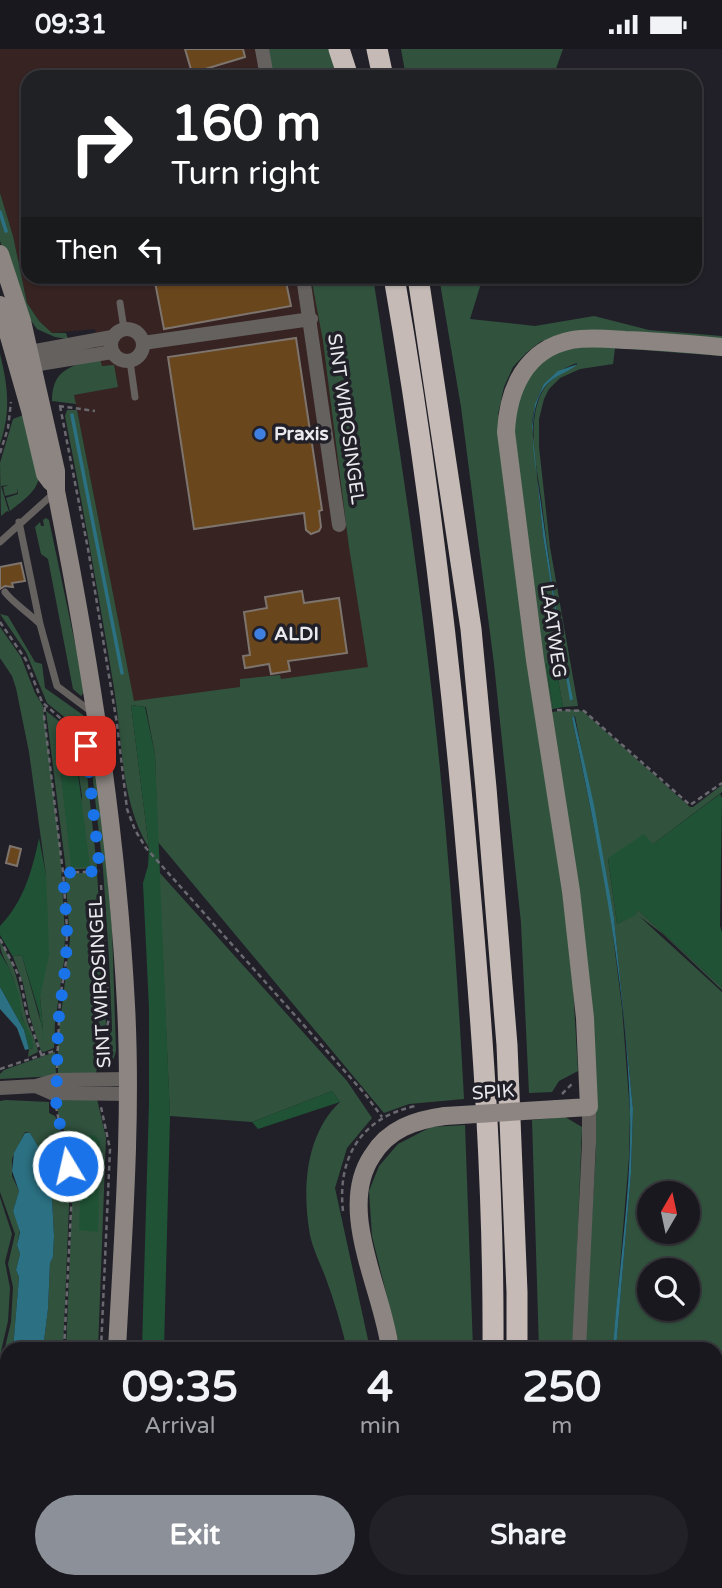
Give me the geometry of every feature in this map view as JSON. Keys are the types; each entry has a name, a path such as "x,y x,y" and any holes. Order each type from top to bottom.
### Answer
{"highway":[{"path":"339,49 346,70"},
{"path":"351,49 356,70"},
{"path":"395,284 415,402 447,638 462,792 484,1047 493,1342"},
{"path":"419,284 471,629 486,787 507,1045 517,1342"}],"street":[{"path":"262,49 266,70"},
{"name":"SINT WIROSINGEL","path":"0,254 27,360 45,474 57,491 97,716 105,777 126,1006 125,1204 117,1342"},
{"name":"SINT WIROSINGEL","path":"304,284 339,525"},
{"name":"SINT WIROSINGEL","path":"0,305 27,360"},
{"name":"SINT WIROSINGEL","path":"143,343 311,319"},
{"path":"27,360 116,339 134,331 143,343 138,356 130,361 119,360 116,339"},
{"name":"LAATWEG","path":"589,1107 579,953 543,713 506,432 508,410 520,375 534,358 549,348 570,340 634,340 722,347"},
{"path":"0,1089 57,1086 101,1079 127,1086"},
{"path":"57,1086 101,1094 127,1086"},
{"name":"SPIK","path":"388,1342 362,1232 358,1199 360,1180 378,1146 393,1133 423,1119 557,1103 589,1107"},
{"path":"579,1342 589,1107"}],"lane":[{"path":"116,339 120,303"},
{"path":"130,361 135,397"},
{"path":"0,542 19,522 57,491"},
{"path":"19,522 40,624 57,686 97,716"},
{"path":"5,592 9,599 24,607 40,624"}],"path":[{"path":"94,411 60,406 88,549 131,821 146,848 365,1094 382,1117"},
{"path":"0,453 11,413"},
{"path":"0,622 26,660 45,707 63,873 67,928 66,962 60,998 56,1115 63,1137 72,1191 64,1342"},
{"path":"45,707 77,732 84,739 86,746"},
{"path":"543,713 565,708 584,711 690,805 722,783"},
{"name":"SINT WIROSINGEL","path":"63,873 100,871 99,860"},
{"name":"SINT WIROSINGEL","path":"101,883 109,1018 101,1054 101,1079"},
{"path":"0,939 20,978 27,1014 41,1054"},
{"path":"0,1069 57,1050"},
{"path":"557,1103 573,1084 588,1081"},
{"name":"SINT WIROSINGEL","path":"101,1094 102,1117 110,1149 101,1342"}],"shaded area":[{"path":"0,49 276,49 283,70 21,70 21,274 0,193"},
{"path":"23,284 324,284 379,731 134,703 74,395 85,392 113,365 101,366 95,329 52,333 39,321 27,303"}],"green space":[{"path":"267,49 329,49 334,70 272,70"},
{"path":"401,49 563,49 556,70 405,70"},
{"path":"0,193 13,236 27,303 39,321 52,333 66,333 68,339 37,329 24,311 0,241"},
{"path":"312,284 374,284 420,598 444,814 464,1099 409,1104 384,1113 158,842 155,755 146,707 131,705 149,848 140,830 124,771 117,708 65,416 67,410 77,410 134,701 240,687 240,679 280,675 281,679 368,667 349,547 323,341"},
{"path":"440,284 481,284 470,319 535,326 594,316 649,330 722,336 722,342 558,335 540,342 526,353 513,367 504,387 498,414 506,504 570,936 578,1071 559,1081 552,1092 529,1093 521,923 494,664 461,407"},
{"path":"600,344 722,352 722,356 615,348 613,364 580,369 560,378 544,399 539,419 539,447 550,547 578,706 563,707 555,662 546,664 551,710 540,652 513,429 519,391 541,362 561,351","holes":["577,365 559,374 546,387 539,399 534,424 536,465 571,701 543,536 532,427 535,405 543,387 557,373"]},
{"path":"0,354 7,399 6,421 0,444"},
{"path":"100,359 102,366 114,365 118,387 74,395 76,404 52,401 53,390 60,375 73,366"},
{"path":"26,414 40,473 39,480 29,495 10,511 6,498 18,494 17,488 17,493 5,496 3,487 9,485 1,486 9,512 1,516 0,463 13,419"},
{"path":"43,520 49,520 85,691 81,696 73,689 48,559 41,554 35,527 40,522 41,526 44,526"},
{"path":"0,614 8,616 35,662 42,664 45,688 90,723 112,928 116,1051 113,1061 105,1069 105,1053 112,1027 109,959 103,869 89,745 84,733 47,703 26,652"},
{"path":"0,627 21,657 43,706 60,850 64,961 54,1048 44,1052 41,1051 23,983 13,957 22,956 43,1030 40,997 46,875 29,752 16,688 12,676 0,658"},
{"path":"555,662 563,707 553,709 546,663"},
{"path":"131,705 145,707 155,755 170,1116 164,1342 142,1342 149,1103 149,1008 143,883 149,848"},
{"path":"578,709 690,807 722,785 722,792 653,844 608,859 617,924 635,915 638,910 722,987 722,990 663,934 639,916 722,992 722,1342 617,1342 631,1173 633,1109 614,918 575,716 572,718 608,895 622,1008 630,1113 629,1157 614,1342 584,1342 596,1150 551,712"},
{"path":"46,711 78,736 84,746 97,868 66,870","holes":["73,735 82,796 72,868 57,738"]},
{"path":"73,735 90,866 71,868 57,737"},
{"path":"720,794 722,987 638,910 636,915 617,924 608,858 644,834 653,844"},
{"path":"39,838 46,875 49,955 40,997 44,1041 39,1012 22,956 13,957 0,935 0,926 26,885"},
{"path":"97,872 106,1023 96,1073 58,1076 58,1040 70,939 65,874"},
{"path":"159,872 347,1081 372,1118 347,1148 335,1188 368,1342 345,1342 310,1235 306,1200 309,1164 319,1130 340,1102 332,1091 252,1122 170,1116"},
{"path":"0,942 14,970 38,1052 28,1057 29,1049 33,1048"},
{"path":"0,953 19,994 22,1018 32,1038 33,1048 29,1049 24,1030 0,987"},
{"path":"55,1052 56,1076 0,1079 4,1070"},
{"path":"332,1091 340,1102 258,1129 252,1122"},
{"path":"59,1096 97,1099 106,1138 98,1342 66,1342 73,1183 66,1137 58,1113"},
{"path":"0,1101 49,1102 49,1113 55,1116 59,1124 70,1183 63,1342 44,1342 54,1236 51,1179 47,1161 30,1133 25,1132 12,1159 12,1176 19,1191 13,1211 20,1229 17,1245 20,1254 16,1270 19,1277 14,1342 6,1342 11,1322 13,1287 8,1264 15,1234 0,1192"},
{"path":"565,1117 582,1127 573,1342 539,1342 532,1120"},
{"path":"465,1125 473,1342 398,1342 372,1236 369,1191 379,1166 398,1144 431,1127"},
{"path":"87,1135 94,1135 100,1141 98,1232 79,1230 82,1141"},
{"path":"0,1197 12,1234 5,1262 10,1288 8,1321 3,1342 0,1342"}],"water":[{"path":"578,364 552,380 543,390 535,409 533,436 535,404 544,384 558,371"},
{"path":"537,478 555,602 573,699 570,701 543,536"},
{"path":"574,716 594,805 614,918 633,1109 631,1173 617,1342 614,1342 629,1170 627,1061 610,913 572,718"},
{"path":"0,987 24,1030 29,1049 25,1050 17,1028 0,1009"},
{"path":"25,1133 30,1133 47,1161 51,1179 54,1236 44,1342 14,1342 19,1277 16,1270 20,1254 17,1245 20,1232 13,1211 19,1191 12,1171 14,1153"}],"building":[{"path":"185,49 243,49 245,57 202,70 191,70"},
{"path":"155,284 286,284 291,306 164,329"},
{"path":"296,338 322,510 319,511 319,531 311,534 306,530 304,513 194,529 168,357"},
{"path":"21,563 25,581 0,589 0,567"},
{"path":"302,591 304,603 339,598 347,653 288,661 290,671 271,674 269,664 245,668 243,656 250,655 244,612 267,608 265,597"},
{"path":"10,846 21,849 17,866 6,863"}],"waterway":[{"path":"0,212 6,231"},
{"path":"72,415 122,673"}],"place":[{"name":"Praxis","path":"260,434"},
{"name":"ALDI","path":"260,634"}],"route":[{"path":"68,1166 62,1129 56,1115 58,1024 66,962 67,928 63,873 100,871 86,746"}]}
